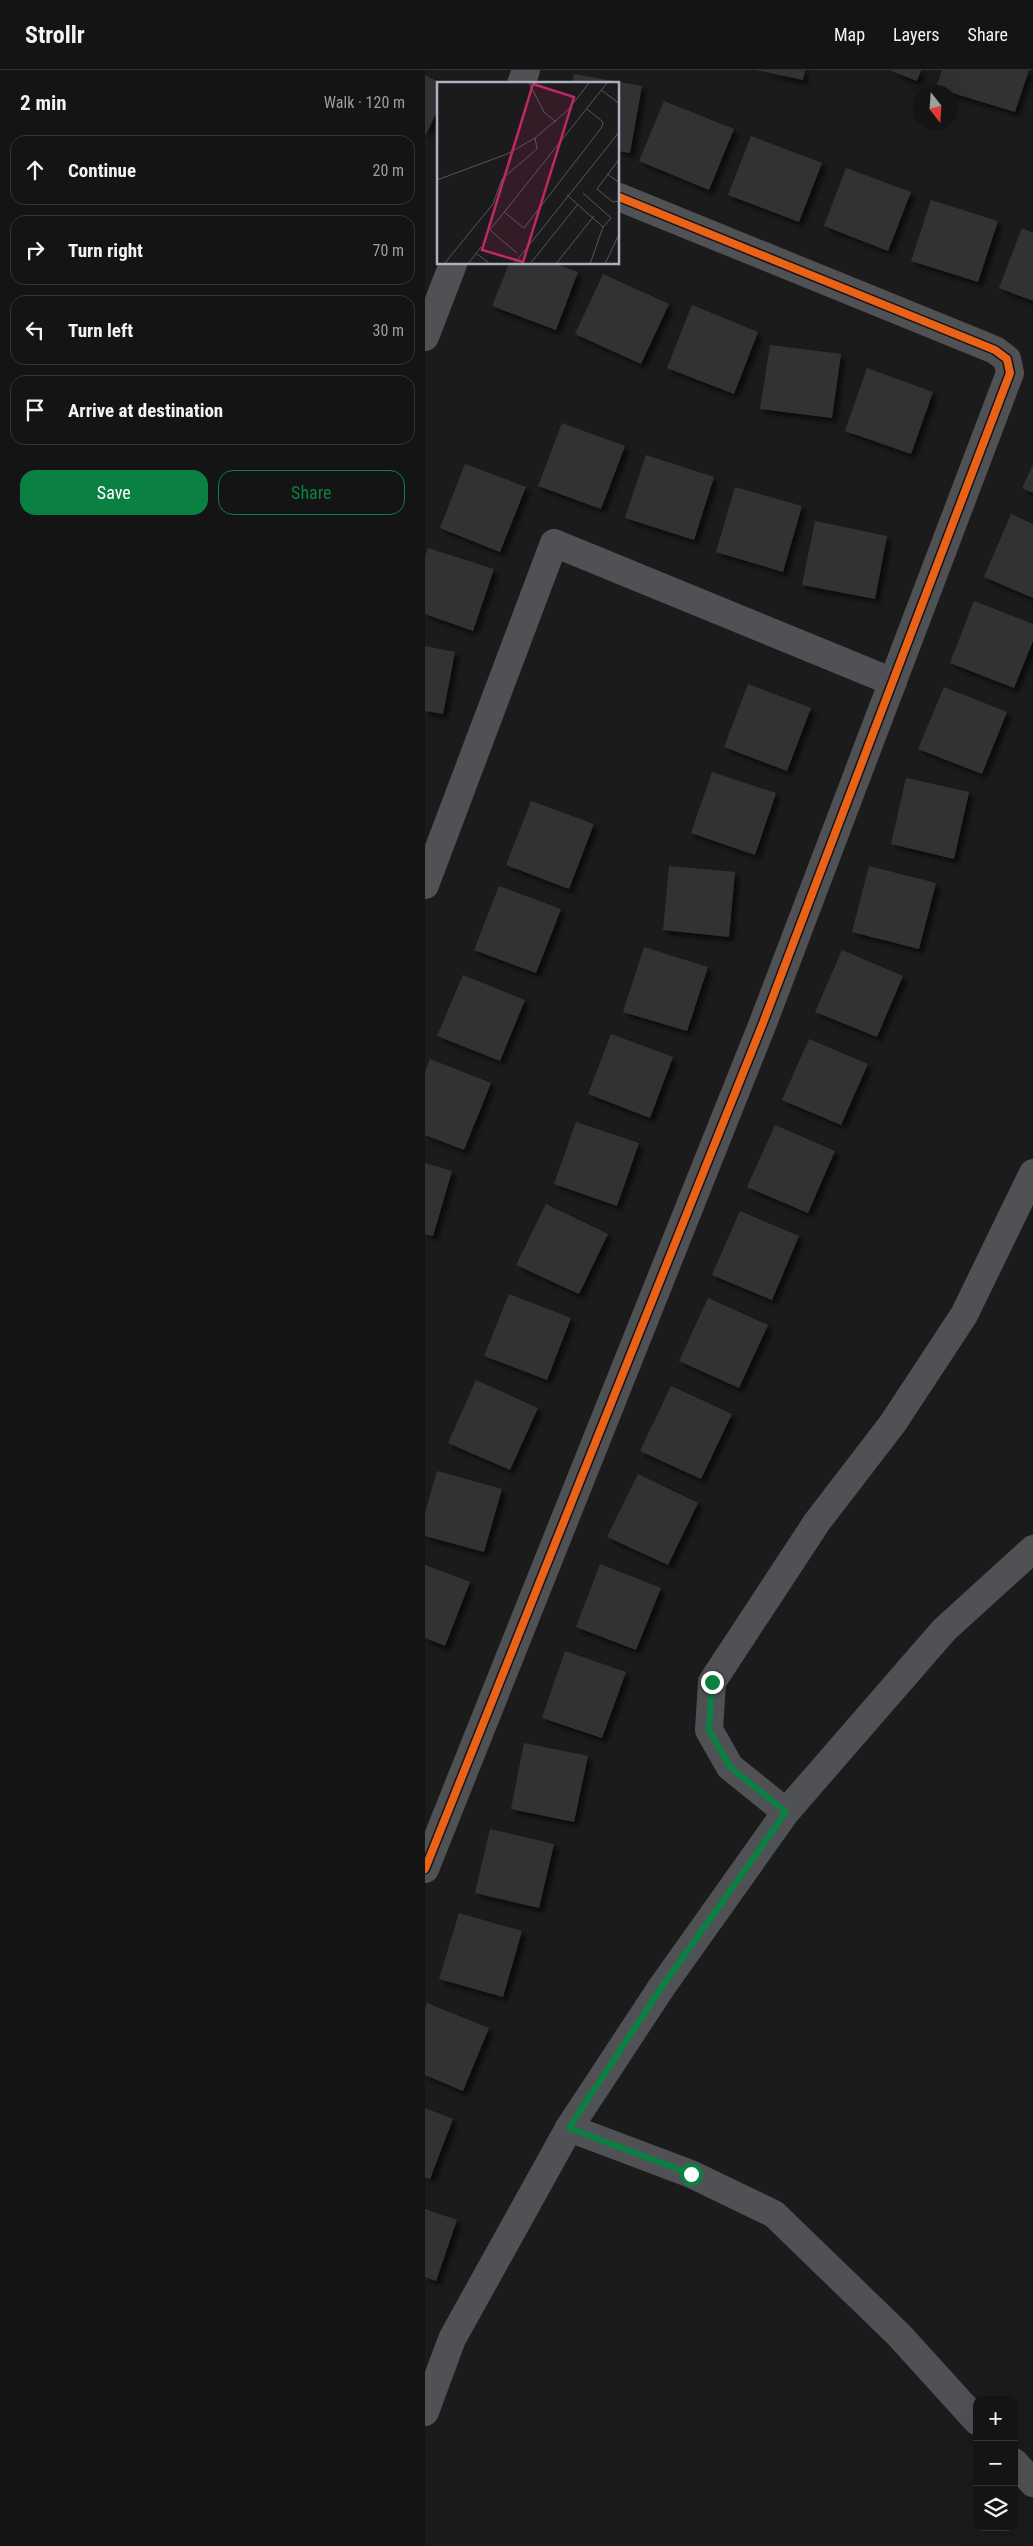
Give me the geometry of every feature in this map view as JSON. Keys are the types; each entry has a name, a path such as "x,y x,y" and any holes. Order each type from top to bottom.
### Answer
{"street":[{"path":"522,82 527,70"},
{"path":"425,1869 763,1023 1010,374 1007,359 995,350 620,197"},
{"path":"425,337 453,265"},
{"path":"425,885 554,542 893,682"},
{"path":"786,1812 730,1767 726,1760 709,1730 712,1682 817,1522 893,1423 965,1316 1033,1173"},
{"path":"425,2412 452,2339 569,2128 661,1988 786,1812 944,1630 1033,1549"},
{"path":"569,2128 691,2174 774,2214 899,2335 973,2417"},
{"path":"1018,2466 1033,2483"}],"building":[{"path":"756,70 805,70 803,80"},
{"path":"889,70 921,70 917,81"},
{"path":"942,70 1029,70 1015,112 958,95 958,85 937,85"},
{"path":"574,74 619,82 572,82"},
{"path":"425,75 439,82 437,82 437,112 425,136"},
{"path":"620,82 642,86 630,153 620,151"},
{"path":"664,101 734,129 709,190 639,161"},
{"path":"751,136 822,163 799,222 728,195"},
{"path":"846,168 911,192 888,251 824,226"},
{"path":"931,200 998,221 978,282 911,261"},
{"path":"1022,228 1033,233 1033,301 999,288"},
{"path":"509,265 560,265 578,272 556,330 492,306"},
{"path":"603,274 669,304 641,364 575,334"},
{"path":"692,305 758,332 734,394 667,368"},
{"path":"770,345 841,354 832,418 760,409"},
{"path":"867,368 933,392 911,454 845,431"},
{"path":"562,423 625,446 601,509 538,486"},
{"path":"646,455 714,477 694,540 625,518"},
{"path":"465,464 526,487 500,552 440,528"},
{"path":"1033,465 1033,493 1022,488"},
{"path":"735,487 802,506 783,572 716,552"},
{"path":"1011,514 1033,524 1033,598 984,577"},
{"path":"815,521 887,536 875,599 802,585"},
{"path":"428,548 494,569 473,631 425,614 425,558"},
{"path":"974,601 1033,624 1033,641 1014,688 950,663"},
{"path":"425,646 455,652 443,714 425,711"},
{"path":"748,684 811,708 787,771 724,747"},
{"path":"944,687 1007,712 982,774 918,749"},
{"path":"712,772 776,793 755,855 691,833"},
{"path":"906,778 969,792 954,859 891,844"},
{"path":"531,801 594,824 569,889 506,865"},
{"path":"669,866 735,872 729,937 663,930"},
{"path":"869,866 936,883 919,949 852,932"},
{"path":"499,886 561,909 536,973 474,950"},
{"path":"644,947 708,967 687,1031 623,1012"},
{"path":"842,950 903,976 877,1037 815,1012"},
{"path":"463,975 525,1000 500,1061 437,1036"},
{"path":"611,1034 673,1057 650,1118 588,1094"},
{"path":"809,1039 868,1064 841,1125 782,1100"},
{"path":"430,1059 491,1083 464,1150 425,1135 425,1072"},
{"path":"576,1122 639,1143 617,1206 554,1184"},
{"path":"775,1125 835,1151 808,1213 747,1187"},
{"path":"425,1163 452,1171 433,1236 425,1234"},
{"path":"546,1204 608,1234 579,1294 516,1265"},
{"path":"740,1211 799,1236 772,1300 712,1275"},
{"path":"509,1294 571,1318 547,1380 484,1356"},
{"path":"708,1298 768,1325 739,1388 679,1361"},
{"path":"476,1380 538,1408 510,1470 448,1443"},
{"path":"671,1386 732,1414 701,1479 640,1451"},
{"path":"437,1471 502,1489 484,1552 425,1536 425,1513"},
{"path":"638,1474 698,1503 668,1565 607,1537"},
{"path":"600,1564 661,1588 636,1650 576,1627"},
{"path":"425,1565 470,1582 445,1646 425,1638"},
{"path":"565,1651 626,1672 602,1738 542,1718"},
{"path":"524,1743 588,1756 574,1822 511,1809"},
{"path":"490,1829 554,1844 539,1908 475,1893"},
{"path":"459,1913 522,1931 503,1997 439,1979"},
{"path":"427,2003 489,2028 463,2091 425,2075 425,2008"},
{"path":"425,2108 453,2119 430,2179 425,2177"},
{"path":"425,2209 457,2220 436,2281 425,2277"}],"cycle path":[{"path":"425,1869 763,1023 1010,373 1007,359 995,350 620,197"}],"route":[{"path":"691,2174 569,2128 661,1988 786,1812 730,1767 709,1730 712,1682"}]}
